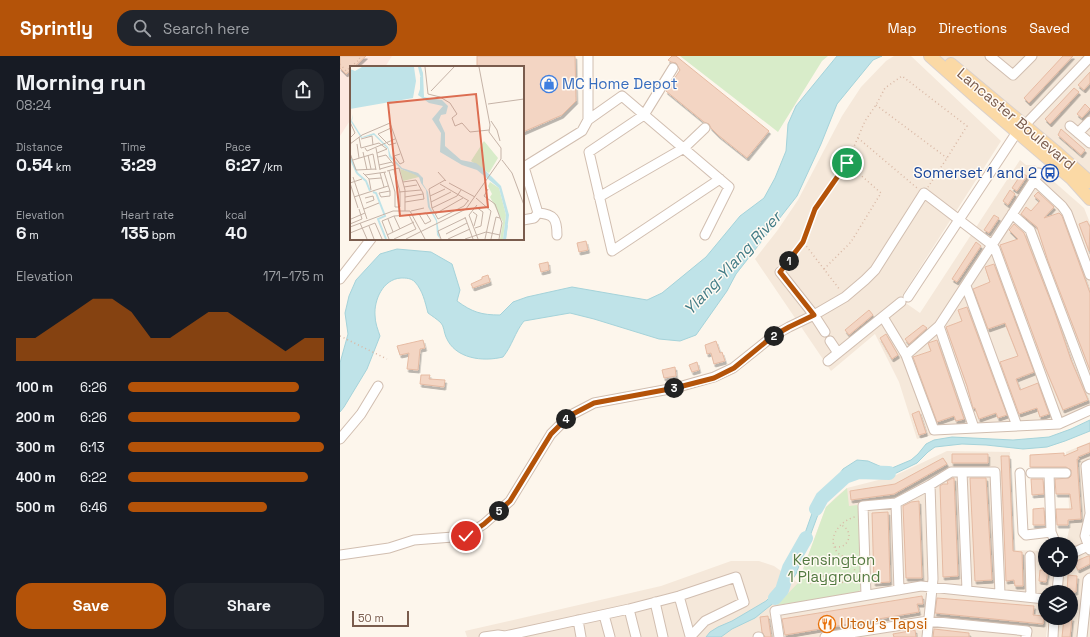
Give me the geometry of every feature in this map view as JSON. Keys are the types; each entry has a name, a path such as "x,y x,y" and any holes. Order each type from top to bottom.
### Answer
{"main road":[{"name":"Lancaster Boulevard","path":"930,56 1004,115"},
{"name":"Lancaster Boulevard","path":"941,56 1020,129 1072,179 1090,199"},
{"name":"Lancaster Boulevard","path":"1020,129 1055,151 1090,182"}],"street":[{"path":"588,56 588,120"},
{"path":"990,56 1013,76 1032,56"},
{"path":"828,361 905,300 1020,129 1090,57"},
{"path":"673,68 644,114 589,152 612,251 720,179"},
{"path":"538,213 524,167 582,131 588,120 622,96 730,187 705,234"},
{"path":"1078,133 1090,121"},
{"path":"1070,126 1090,143"},
{"path":"599,197 684,148 705,128"},
{"path":"906,355 939,326 1036,176 1067,213 1090,275"},
{"path":"340,555 389,548 414,540 466,536 484,524 510,501 551,434 569,416 594,403 675,388 714,378 734,368 773,336 845,297 866,280 875,270 924,193 992,245 1059,424"},
{"path":"524,220 534,218 538,213"},
{"path":"538,213 548,214 554,218 557,226 557,234"},
{"path":"1012,214 1030,230 1090,389"},
{"path":"340,279 369,240"},
{"path":"780,272 814,315 824,332"},
{"path":"966,286 1017,426"},
{"path":"883,317 906,355 934,430 1059,424 1090,410"},
{"path":"939,326 974,428"},
{"path":"830,340 838,353"},
{"path":"340,439 364,409 378,386"},
{"path":"1078,551 1090,547 1085,536 1090,513 1086,466 1090,464"},
{"path":"866,595 863,506 896,503 951,472 995,472 1000,594"},
{"path":"962,472 967,590"},
{"path":"1031,473 1066,472"},
{"path":"1020,473 1023,532 1026,535 1051,532"},
{"path":"1049,473 1051,532 1053,537"},
{"path":"927,637 932,586 930,485"},
{"path":"896,503 899,590"},
{"path":"1030,556 1031,597"},
{"path":"484,637 498,635 505,636 604,615 679,596 736,577 744,602 705,621 690,637"},
{"path":"1085,632 1088,580 1090,578"},
{"path":"779,637 775,611 921,586 1038,598"},
{"path":"679,596 690,637"},
{"path":"655,602 663,637"},
{"path":"629,609 636,637"},
{"path":"604,615 610,637"},
{"path":"578,620 581,637"},
{"path":"825,637 928,621 1027,631 1026,637"},
{"path":"1052,637 1053,625"}],"path":[{"path":"352,66 360,59 358,56"},
{"path":"340,64 346,71 350,68"},
{"path":"780,272 803,242 815,209 847,163 865,121 885,88 902,76 967,126 924,193 858,138"},
{"path":"876,105 947,158"},
{"path":"824,269 851,242 881,193 847,163"},
{"path":"803,242 845,297"},
{"path":"340,336 387,359"},
{"path":"810,584 820,575 824,575 839,582 847,581 853,576 853,563 851,560 838,552 835,547 834,538 836,530 848,518 857,516 864,517"},
{"path":"835,547 842,547 849,539 847,529 840,525"}],"shaded area":[{"path":"340,56 392,56 386,66 350,66 350,121 340,136"},
{"path":"894,56 911,56 1001,141 900,299 920,313 1020,160 1026,165 1035,165 1084,208 1090,223 1090,414 1059,427 932,435 917,439 899,382 875,334 831,371 755,259 777,231 798,200 842,116 861,87 886,61"},
{"path":"935,56 1090,56 1090,190"},
{"path":"1090,442 1090,637 1058,637 1059,625 1078,625 1078,585 1062,585 1062,577 1078,577 1078,537 1067,537 1070,525 1066,452"},
{"path":"947,451 1010,452 1014,550 1038,551 1038,577 1052,577 1052,585 1038,585 1038,625 1047,625 1046,637 467,637 465,631 661,586 731,561 759,561 774,566 798,583 826,507 847,488 894,476"}],"green space":[{"path":"680,56 828,56 822,61 778,132"},
{"name":"Kensington 1 Playground","path":"847,488 849,506 857,505 859,509 862,587 859,591 852,594 777,605 798,583 826,507"}],"water":[{"name":"Ylang-Ylang River","path":"837,56 882,56 873,60 837,104 821,144 797,196 736,274 727,291 696,335 680,341 659,339 570,313 524,321 503,357 479,359 463,354 450,344 445,335 442,324 428,313 422,293 415,282 407,278 395,279 385,286 378,297 375,309 375,318 380,336 367,369 340,412 340,363 348,334 345,313 349,296 356,280 380,254 397,249 431,252 452,264 460,290 457,301 467,308 487,314 500,315 513,302 527,297 572,287 647,300 662,293 706,257 740,216 764,198 775,178 786,151 788,124 796,106"},
{"path":"1090,420 1090,431 1047,447 1023,449 962,444 935,447 917,463 888,477 870,471 859,470 850,474 826,493 796,574 781,597 755,618 732,629 721,637 706,637 710,632 718,627 732,621 766,601 776,591 793,567 821,492 836,479 843,469 857,460 868,461 884,468 892,468 911,460 926,444 934,440 952,437 1013,440 1049,437"}],"building":[{"path":"340,56 366,56 355,66 350,66 350,71 346,74 340,68"},
{"name":"MC Home Depot","path":"477,56 575,56 576,101 562,115 524,132 524,66 477,66"},
{"path":"672,56 676,56 769,131 747,158 718,135 709,124 704,122 666,91 680,70 676,63 668,60"},
{"path":"1063,56 1073,56 1029,103 1024,98"},
{"path":"1090,72 1090,83 1084,90 1078,85"},
{"path":"1074,88 1079,92 1050,124 1045,119"},
{"path":"1085,104 1090,109 1082,118 1077,114"},
{"path":"1061,129 1085,150 1081,155 1058,135"},
{"path":"1022,173 1027,176 1017,191 1012,188"},
{"path":"1010,190 1015,194 1008,205 1003,201"},
{"path":"1038,192 1054,207 1044,218 1059,213 1062,216 1090,293 1090,370 1048,261 1037,227 1021,214 1026,207 1031,211 1040,201 1034,196"},
{"path":"994,215 999,218 989,233 984,230"},
{"path":"1087,221 1090,227 1089,251 1079,224"},
{"path":"1014,224 1024,233 1054,310 1071,360 1088,400 1063,410 1045,367 1000,245 1018,239 1009,230"},
{"path":"586,241 588,250 579,252 577,243"},
{"path":"976,242 981,246 957,282 952,279"},
{"path":"548,262 549,270 541,272 539,264"},
{"path":"994,264 1034,372 1016,379 1020,390 1038,383 1049,414 1040,417 1037,408 1019,414 1000,362 1018,356 1005,323 988,329 973,289 990,282 985,267"},
{"path":"488,275 490,282 473,288 471,284"},
{"path":"967,307 1007,415 998,418 996,413 979,419 975,408 973,408 967,386 946,327 962,321 958,310"},
{"path":"869,310 873,315 849,335 845,330"},
{"path":"923,325 927,328 909,344 905,339"},
{"path":"886,334 898,355 892,359 880,338"},
{"path":"423,340 425,348 420,349 418,370 407,369 409,353 400,355 397,346"},
{"path":"937,340 964,419 956,421 954,416 937,422 913,357 931,351 928,343"},
{"path":"716,341 720,353 722,352 725,361 714,364 711,353 707,354 705,345"},
{"path":"697,362 699,370 692,372 689,365"},
{"path":"675,367 676,376 664,378 662,370"},
{"path":"421,375 430,375 429,379 445,380 444,387 420,384"},
{"path":"919,411 926,433 919,435 912,414"},
{"path":"1090,443 1090,452 1078,457 1079,459 1077,459 1081,519 1068,520 1068,525 1057,525 1056,509 1072,509 1070,494 1056,494 1055,479 1069,478 1071,476 1071,470 1066,467 1030,467 1030,455 1064,453 1064,456 1078,450 1077,448"},
{"path":"952,454 988,454 988,463 952,463"},
{"path":"1001,456 1009,456 1013,551 1022,552 1023,586 1015,586 1014,580 1006,581"},
{"path":"943,458 947,464 894,494 851,500 850,491 895,484"},
{"path":"953,478 958,576 943,577 940,486 943,484 948,484 947,481"},
{"path":"970,478 986,478 992,580 975,581"},
{"path":"1031,479 1043,479 1044,494 1032,495"},
{"path":"919,501 922,578 906,578 903,506 911,502"},
{"path":"1044,508 1045,525 1033,525 1033,509"},
{"path":"888,512 890,582 874,583 872,513"},
{"path":"1090,556 1090,564 1078,570 1078,560"},
{"path":"1039,577 1047,577 1046,582 1039,581"},
{"path":"1068,577 1077,577 1076,585 1067,585"},
{"path":"922,596 923,604 917,604 919,612 785,635 782,619"},
{"path":"937,598 1034,606 1033,615 1038,615 1038,623 935,613"},
{"path":"768,616 771,637 765,637 762,632 760,617"},
{"path":"1063,625 1071,625 1070,637 1062,637"},
{"path":"934,629 969,633 969,637 933,637"},
{"path":"915,630 916,637 894,637 893,634"}],"waterway":[{"path":"816,509 822,498 845,477 859,472 889,473"},
{"path":"775,598 782,590 789,568 806,538"}],"place":[{"name":"MC Home Depot","path":"549,84"},
{"name":"Somerset 1 and 2","path":"1050,173"},
{"name":"Utoy's Tapsi","path":"827,624"}],"route":[{"path":"466,536 484,524 510,501 521,486 536,457 551,434 569,416 594,403 675,388 714,378 734,368 773,336 814,315 780,272 803,242 815,209 847,163"}]}
